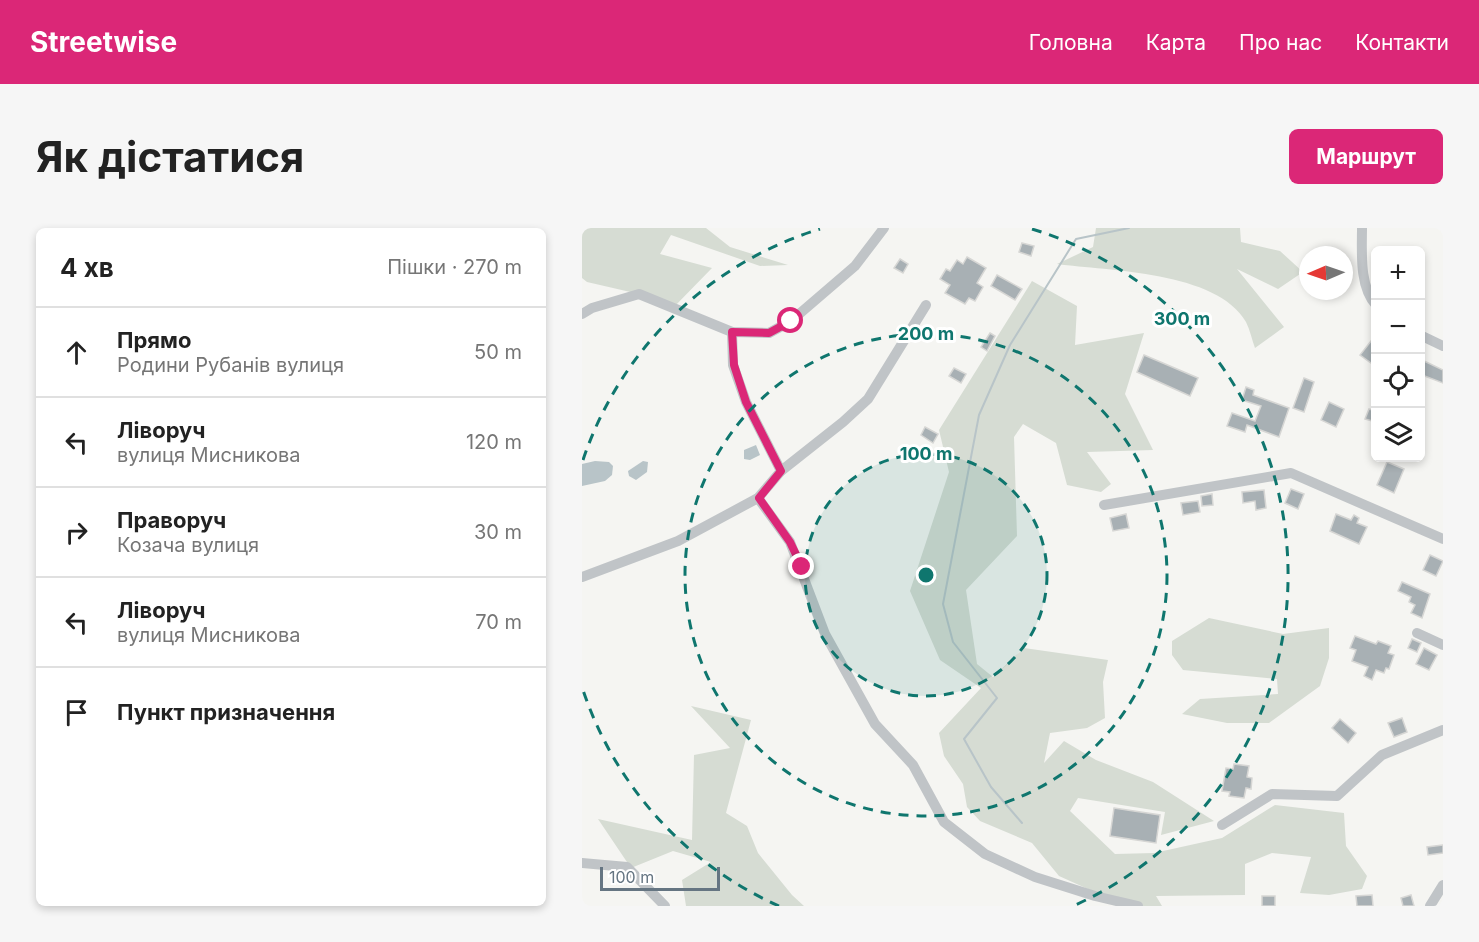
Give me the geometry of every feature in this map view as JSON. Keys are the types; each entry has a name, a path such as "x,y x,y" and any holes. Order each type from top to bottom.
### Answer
{"street":[{"path":"582,314 592,308 639,294 732,332 769,333 791,321 855,266 884,228"},
{"path":"1362,228 1361,254 1369,297 1372,300"},
{"path":"582,577 678,541 759,498 781,471 868,399 926,304"},
{"path":"732,332 734,365 740,383 781,471"},
{"path":"1425,337 1443,346"},
{"path":"1104,505 1292,473 1443,539"},
{"path":"759,498 790,542 825,634 874,724 913,765 944,822 985,854 1035,877 1095,896 1138,906"},
{"path":"1417,633 1443,645"},
{"path":"1222,825 1272,794 1337,796 1382,755 1443,730"},
{"path":"582,863 627,867 665,906"},
{"path":"1430,906 1443,885"}],"shaded area":[{"path":"582,228 706,228 730,247 788,265 760,266 671,235 660,254 712,268 673,308 639,294 587,282 582,278"},
{"path":"1096,228 1240,228 1241,242 1280,251 1299,268 1299,275 1278,289 1237,269 1284,327 1255,348 1246,322 1232,305 1211,292 1160,276 1057,264 1093,247"},
{"path":"1032,281 1077,306 1075,345 1144,333 1125,394 1153,450 1087,452 1111,484 1101,492 1067,485 1056,443 1023,424 1014,437 1017,536 966,590 977,664 993,677 1024,648 1108,660 1103,682 1105,718 1087,728 1050,733 1044,763 1064,741 1096,760 1153,782 1214,821 1161,835 1165,812 1078,798 1070,811 1115,854 1154,853 1222,838 1275,805 1344,813 1346,846 1367,876 1362,889 1329,895 1300,893 1311,857 1272,853 1245,864 1245,895 1156,896 1162,906 1139,906 1099,894 1059,876 1032,843 980,821 967,807 963,784 944,756 939,733 981,688 940,660 910,591 949,472 939,430"},
{"path":"756,445 760,455 750,460 744,459 744,450"},
{"path":"595,461 609,462 613,466 612,475 605,481 582,486 582,464"},
{"path":"643,461 648,462 647,472 636,480 629,476 628,471"},
{"path":"1209,618 1283,634 1329,628 1329,658 1320,686 1269,723 1227,723 1182,714 1200,699 1278,694 1277,679 1183,670 1172,655 1172,641"},
{"path":"691,706 751,720 726,813 747,826 758,853 792,895 804,906 686,906 682,880 711,862 673,851 631,868 598,819 692,840 694,755 730,748"}],"building":[{"path":"1022,243 1034,246 1031,256 1019,252"},
{"path":"967,257 986,268 977,283 983,287 975,301 969,298 965,304 945,293 950,285 940,279 946,269 950,271 957,260 963,264"},
{"path":"900,259 908,264 903,273 894,268"},
{"path":"997,275 1022,289 1015,300 991,286"},
{"path":"990,333 995,336 987,351 981,347"},
{"path":"1371,341 1371,363 1360,355"},
{"path":"1144,355 1198,378 1190,396 1137,372"},
{"path":"1425,361 1443,370 1443,383 1425,376"},
{"path":"954,368 966,374 961,383 949,376"},
{"path":"1304,378 1314,382 1304,412 1293,408"},
{"path":"1246,387 1254,390 1253,395 1289,408 1279,437 1247,425 1245,432 1227,426 1232,413 1255,421 1261,406 1242,400"},
{"path":"1329,402 1344,409 1336,427 1321,420"},
{"path":"1369,409 1371,410 1371,421 1365,419"},
{"path":"925,427 938,434 933,443 921,435"},
{"path":"1387,462 1404,469 1394,493 1377,485"},
{"path":"1291,489 1304,494 1298,509 1285,503"},
{"path":"1264,490 1266,508 1256,510 1255,501 1243,503 1242,492"},
{"path":"1212,494 1213,505 1202,506 1201,496"},
{"path":"1198,501 1200,512 1183,515 1181,503"},
{"path":"1126,514 1129,528 1113,531 1110,518"},
{"path":"1336,514 1351,520 1354,515 1359,518 1357,523 1367,527 1359,544 1330,531"},
{"path":"1430,555 1443,561 1436,576 1423,570"},
{"path":"1402,582 1430,594 1422,618 1411,613 1415,605 1409,602 1411,597 1398,591"},
{"path":"1355,636 1376,644 1378,641 1391,646 1388,653 1394,655 1389,669 1386,668 1384,673 1376,670 1372,680 1364,676 1368,667 1352,661 1356,650 1350,648"},
{"path":"1412,639 1421,643 1417,652 1408,648"},
{"path":"1424,648 1437,655 1429,670 1416,664"},
{"path":"1402,718 1407,732 1394,737 1388,723"},
{"path":"1340,719 1356,733 1348,743 1332,728"},
{"path":"1234,764 1249,766 1247,777 1252,778 1251,789 1246,788 1244,798 1229,796 1230,792 1222,791 1226,768 1233,769"},
{"path":"1114,808 1160,815 1156,843 1110,836"},
{"path":"1443,845 1443,853 1428,855 1427,847"},
{"path":"1372,895 1373,906 1357,906 1356,896"},
{"path":"1411,895 1414,906 1403,906 1401,898"},
{"path":"1262,896 1275,896 1275,906 1262,906"}],"waterway":[{"path":"1022,823 991,787 964,739 997,698 953,642 943,604 979,415 1010,345 1076,239 1129,228"}],"route":[{"path":"791,321 769,333 732,332 734,365 746,402 781,471 759,498 790,542 802,567"}]}
